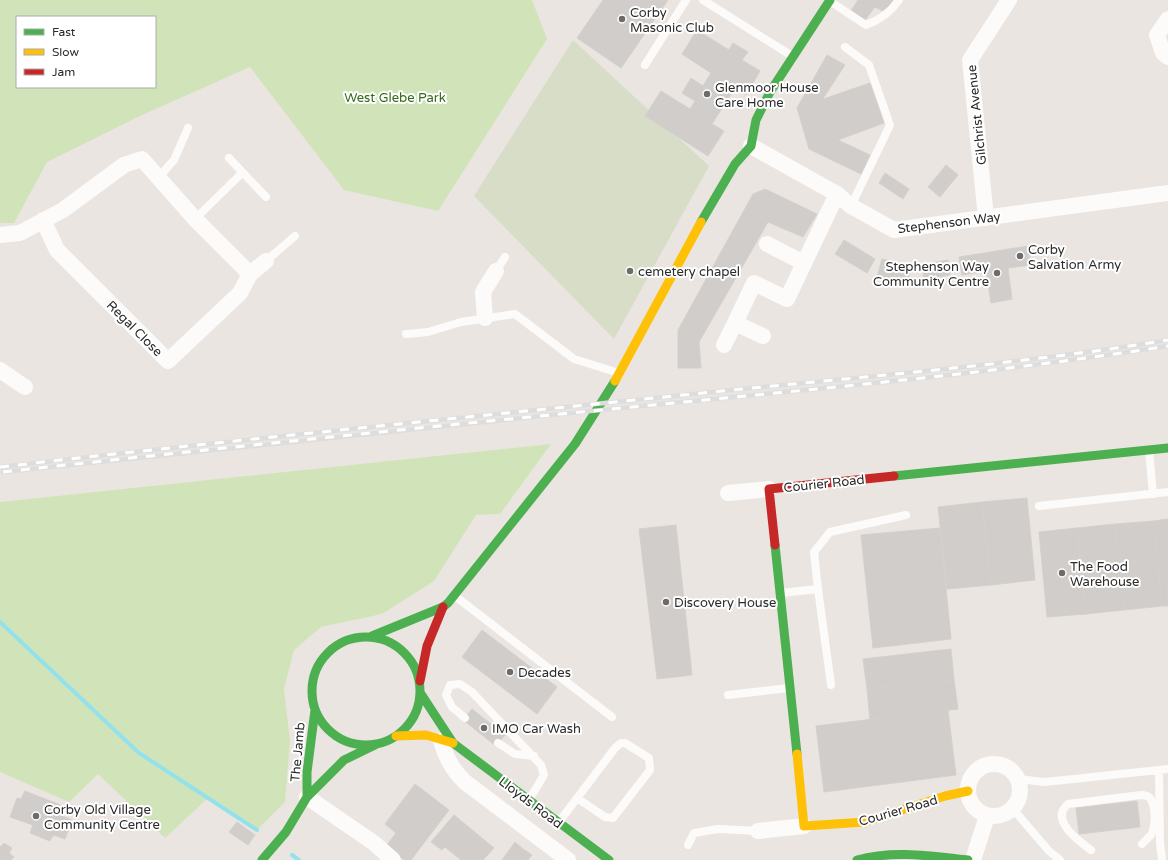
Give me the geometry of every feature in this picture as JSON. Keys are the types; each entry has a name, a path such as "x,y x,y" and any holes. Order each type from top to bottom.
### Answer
{"street":[{"path":"443,607 427,646 420,681 421,694 409,725 396,736 375,745 356,745 338,738 324,726 315,710 311,692 314,674 322,657 336,645 353,637 372,636 443,607 455,596 575,444 620,373 716,196 735,164 751,146 756,120 770,92 792,56 830,0"},
{"name":"Gilchrist Avenue","path":"986,218 970,60 1009,0"},
{"path":"1168,19 1157,35 1163,54 1168,57"},
{"name":"Stephenson Way","path":"751,146 837,194 851,206 894,230 1168,193"},
{"path":"0,235 20,233 63,210 124,165 142,159 195,218 250,274"},
{"path":"724,345 754,283 787,299 837,194"},
{"name":"Regal Close","path":"43,220 57,250 168,361 240,293 250,274 266,261"},
{"path":"767,244 804,263"},
{"path":"485,318 483,292 496,271"},
{"path":"735,322 763,336"},
{"path":"0,370 25,387"},
{"name":"Courier Road","path":"804,826 769,489 1168,448"},
{"path":"728,493 769,489"},
{"path":"372,636 394,644 400,649 411,660 420,681"},
{"name":"Lloyds Road","path":"421,694 447,742 445,756 452,770 465,782 568,860"},
{"name":"The Jamb","path":"307,797 307,772 315,710"},
{"name":"Lloyds Road","path":"396,736 426,735 447,742 609,860"},
{"name":"The Jamb","path":"262,860 286,832 307,797 344,760 375,745"},
{"path":"994,763 1006,766 1013,772 1018,779 1021,790 1018,799 1012,808 1006,814 995,817 987,816 977,811 970,801 968,792 969,781 975,772 983,766 994,763"},
{"name":"Courier Road","path":"758,831 865,822 945,796 968,792"},
{"path":"307,797 374,843 393,860"},
{"path":"973,860 987,816"},
{"path":"856,860 867,856 968,860"}],"lane":[{"path":"645,65 686,0"},
{"path":"703,0 792,56"},
{"path":"830,0 866,26 877,22 892,11 899,0"},
{"path":"846,47 869,65 890,125 851,206"},
{"path":"158,178 174,160 188,128"},
{"path":"229,158 266,197"},
{"path":"195,218 242,173"},
{"path":"266,261 295,236"},
{"path":"496,271 505,257"},
{"path":"406,334 428,332 461,322 515,314 574,359 620,373"},
{"path":"1149,450 1153,494"},
{"path":"1039,506 1168,492"},
{"path":"831,684 814,552 830,532 906,515"},
{"path":"781,593 818,589"},
{"path":"455,596 612,717"},
{"path":"465,718 452,707 446,695 450,685 460,684 472,692 541,765 544,775 528,800"},
{"path":"728,695 790,688"},
{"path":"498,743 515,754 534,756"},
{"path":"559,823 577,798 618,744 625,743 649,758 650,770 613,818 605,817 577,798"},
{"path":"1018,779 1045,782 1168,769"},
{"path":"1159,770 1160,842 1162,860"},
{"path":"1091,850 1070,834 1064,824 1062,814 1064,807 1068,804 1141,795 1147,796 1150,798 1154,811 1154,826 1151,834 1142,844"},
{"path":"1012,808 1049,851 1060,860"},
{"path":"688,845 694,833 718,829 758,831"}],"green space":[{"name":"West Glebe Park","path":"0,0 532,0 547,39 438,211 344,190 250,67 140,116 47,162 14,223 0,223"},
{"path":"573,40 709,166 614,339 474,196"},
{"path":"551,444 500,514 476,515 434,581 382,614 321,627 294,650 284,689 290,741 285,802 257,830 208,798 165,838 98,774 69,802 0,772 0,502"}],"building":[{"name":"Corby Masonic Club","path":"603,0 668,0 621,68 577,38"},
{"path":"858,0 893,0 885,12 875,7 865,20 851,11"},
{"name":"Glenmoor House Care Home","path":"697,30 729,50 733,43 748,52 742,60 760,71 746,95 735,88 712,124 724,131 708,156 645,116 661,91 690,109 695,101 682,93 691,78 703,86 711,73 682,54"},
{"path":"827,55 845,65 822,100 797,108"},
{"path":"870,83 884,123 838,140 870,155 861,174 809,149 797,108"},
{"path":"946,165 958,175 940,197 928,187"},
{"path":"885,173 909,189 903,199 879,183"},
{"path":"765,189 817,214 803,237 768,222 699,342 701,368 678,368 678,330 753,194"},
{"path":"844,240 875,259 867,273 835,254"},
{"name":"Stephenson Way Community Centre","path":"1028,246 1031,265 1008,268 1012,299 991,303 986,271 962,275 959,257"},
{"path":"882,259 912,266 907,284 877,277"},
{"path":"948,260 950,275 924,280 922,265"},
{"path":"1027,498 1035,580 991,585 982,502"},
{"path":"982,502 991,585 947,589 938,507"},
{"path":"1168,519 1168,606 1162,606 1154,521"},
{"path":"1154,521 1162,606 1124,610 1115,524"},
{"path":"1115,524 1124,610 1086,614 1077,528"},
{"name":"Discovery House","path":"676,525 692,675 657,679 639,529"},
{"path":"940,528 951,639 873,648 861,535"},
{"name":"The Food Warehouse","path":"1077,528 1086,614 1047,617 1039,532"},
{"name":"Decades","path":"482,630 557,687 537,714 462,657"},
{"path":"951,649 954,680 867,689 863,659"},
{"path":"954,680 958,709 870,720 867,689"},
{"name":"IMO Car Wash","path":"472,709 505,735 496,746 463,720"},
{"path":"948,710 956,775 824,792 816,726"},
{"path":"415,784 449,810 411,860 404,860 386,846 396,833 385,824"},
{"name":"Corby Old Village Community Centre","path":"25,791 63,806 60,815 72,820 65,839 53,835 50,841 30,833 33,825 10,817 17,798 21,799"},
{"path":"1137,801 1140,827 1079,834 1076,808"},
{"path":"454,815 494,848 483,860 461,860 445,847 442,850 431,842"},
{"path":"237,822 255,835 248,845 229,832"},
{"path":"515,842 523,849 515,860 502,860"},
{"path":"4,843 12,848 9,853 14,857 11,860 0,860 0,847"},
{"path":"523,849 532,855 528,860 515,860"}],"waterway":[{"path":"0,622 139,753 257,830"},
{"path":"292,855 299,860"}],"railway":[{"path":"0,467 361,428 1002,363 1168,340"},
{"path":"3,472 328,437 911,379 1104,356 1168,346"}],"traffic: fast":[{"path":"701,222 735,164 751,146 756,120 770,92 830,0"},
{"path":"372,636 443,607 448,603 575,444 615,381"},
{"path":"894,476 1168,448"},
{"path":"775,545 797,754"},
{"path":"366,637 387,641 404,653 416,670 420,691 416,712 404,729 387,741 366,745 345,741 328,729 316,712 312,691 316,670 328,653 345,641 366,637"},
{"path":"421,694 453,743 609,860"},
{"path":"307,797 307,772 315,710"},
{"path":"262,860 286,832 307,797 344,760 375,745"},
{"path":"857,860 884,855 912,855 968,860"}],"traffic: slow":[{"path":"615,381 701,222"},
{"path":"396,736 426,735 453,743"},
{"path":"797,754 804,826 865,822 945,796 968,791"}],"traffic: jam":[{"path":"775,545 769,489 894,476"},
{"path":"420,681 427,646 443,607"}],"place":[{"name":"Corby Masonic Club","path":"622,19"},
{"name":"Glenmoor House Care Home","path":"707,94"},
{"name":"Corby Salvation Army","path":"1020,256"},
{"name":"cemetery chapel","path":"630,271"},
{"name":"Stephenson Way Community Centre","path":"997,273"},
{"name":"The Food Warehouse","path":"1062,573"},
{"name":"Discovery House","path":"666,602"},
{"name":"Decades","path":"510,672"},
{"name":"IMO Car Wash","path":"484,728"},
{"name":"Corby Old Village Community Centre","path":"36,816"}]}
